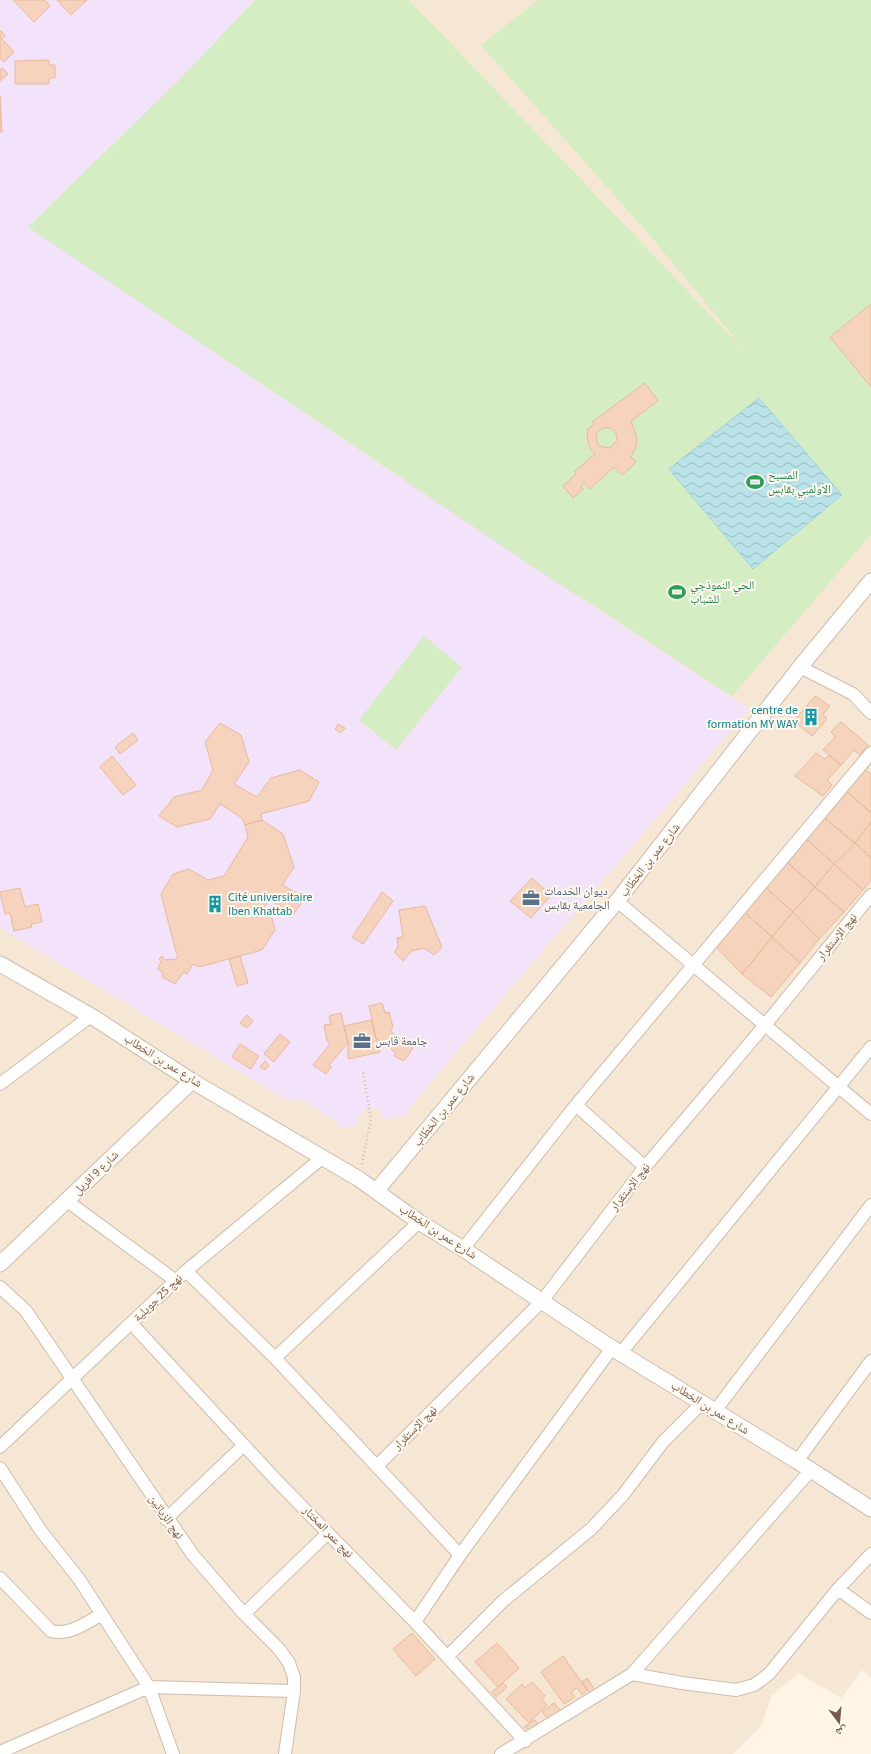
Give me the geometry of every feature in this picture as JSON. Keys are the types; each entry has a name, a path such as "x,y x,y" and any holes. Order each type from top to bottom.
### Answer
{"street":[{"name":"شارع عمر بن الخطّاب","path":"377,1190 618,901 800,667 871,581"},
{"path":"800,667 853,694 871,713"},
{"path":"463,1249 576,1106 692,965 871,753"},
{"name":"نهج الإستقرار","path":"377,1466 542,1302 645,1167 765,1025 871,895"},
{"path":"618,901 692,965 871,1114"},
{"name":"شارع عمر بن الخطاب","path":"1,966 91,1016 192,1081 377,1190 419,1222 463,1249 616,1351 797,1461 871,1509"},
{"path":"0,1084 91,1016"},
{"path":"415,1622 460,1556 616,1351 871,1047"},
{"name":"شارع 9 افريل","path":"0,1264 192,1081"},
{"path":"576,1106 645,1167"},
{"name":"نهج 25 جويلية","path":"0,1447 72,1377 132,1323 186,1271 323,1158"},
{"path":"67,1201 176,1280"},
{"path":"715,1411 871,1205"},
{"path":"275,1358 419,1222"},
{"path":"186,1271 275,1358 460,1556"},
{"name":"نهج الزياتين","path":"0,1287 26,1311 72,1377 166,1519 193,1555 244,1614 280,1650 289,1663 294,1677 294,1691 285,1754"},
{"name":"نهج عمر المختار","path":"132,1323 244,1446 448,1656 525,1741"},
{"path":"797,1461 871,1362"},
{"path":"448,1656 503,1601 591,1529 623,1495 663,1442 702,1403"},
{"path":"166,1519 244,1446"},
{"path":"0,1468 40,1531 79,1579 149,1687 173,1754"},
{"path":"501,1754 525,1741 632,1674 811,1470"},
{"path":"244,1614 328,1533"},
{"path":"632,1674 682,1683 736,1690 754,1685 769,1674 838,1589 871,1554"},
{"path":"0,1578 51,1631 60,1633 70,1631 102,1614"},
{"path":"838,1589 871,1613"},
{"path":"0,1752 149,1687 294,1691"}],"path":[{"path":"359,1179 371,1119 363,1072"}],"shaded area":[{"path":"0,0 871,0 871,1678 862,1670 841,1698 798,1673 772,1695 761,1726 733,1754 0,1754"},
{"path":"0,0 255,0 182,77 28,227 496,542 749,709 409,1108 410,1114 383,1119 379,1110 369,1108 359,1114 357,1125 339,1128 337,1122 300,1099 287,1100 0,928"}],"green space":[{"path":"255,0 409,0 745,351 654,240 481,45 538,0 871,0 871,534 732,696 529,564 28,227 182,77"},
{"path":"424,636 462,667 396,750 359,720"}],"water":[{"name":"المسبح الاولمبي بقابس","path":"759,398 842,495 753,569 669,469"}],"building":[{"path":"13,0 45,0 50,6 34,22"},
{"path":"57,0 87,0 71,15"},
{"path":"0,30 5,35 2,39 14,52 4,62 0,58"},
{"path":"49,60 49,65 55,65 55,78 49,78 49,84 15,84 15,61"},
{"path":"2,68 8,74 0,81 0,70"},
{"path":"0,96 2,132 0,132"},
{"path":"871,304 871,387 830,337"},
{"path":"645,383 658,401 631,421 637,438 636,447 631,457 636,462 622,475 614,467 590,489 584,483 581,486 583,489 573,498 563,486 576,474 574,472 595,454 590,449 587,437 588,429 594,424 592,422","holes":["603,428 611,428 616,433 617,440 610,448 599,446 596,439 597,432"]},
{"name":"centre de formation MY WAY","path":"815,696 830,706 823,714 827,719 812,736 794,721"},
{"path":"841,722 868,745 860,755 854,750 841,765 823,750 835,737 831,732"},
{"path":"220,723 241,735 249,762 234,784 257,797 271,778 300,770 319,782 309,801 261,814 262,820 245,825 242,818 220,804 210,819 177,827 159,816 174,797 202,790 213,770 205,742"},
{"path":"338,724 345,728 341,733 335,729"},
{"path":"133,733 138,740 120,754 115,747"},
{"path":"816,753 825,759 829,755 841,765 827,780 832,785 823,796 795,776"},
{"path":"112,756 136,785 123,795 100,767"},
{"path":"863,768 871,774 871,813 845,790"},
{"path":"845,790 871,813 871,822 855,843 823,817"},
{"path":"823,817 855,843 834,864 805,838"},
{"name":"Cité universitaire Iben Khattab","path":"262,820 283,834 294,867 282,885 305,898 293,915 270,900 263,908 271,915 275,930 262,950 199,967 193,964 187,974 184,972 175,984 162,977 163,973 157,969 161,962 159,959 162,956 165,960 176,959 178,955 161,894 173,874 189,869 208,880 224,876 248,837 245,825"},
{"path":"871,822 871,858 855,843"},
{"path":"805,838 834,864 815,887 787,862"},
{"path":"855,843 871,858 871,880 863,890 834,864"},
{"path":"787,862 815,887 793,912 765,887"},
{"path":"834,864 863,890 844,912 815,887"},
{"name":"ديوان الخدمات الجامعية بقابس","path":"532,878 551,895 531,918 510,901"},
{"path":"765,887 793,912 772,937 744,912"},
{"path":"815,887 844,912 819,939 793,912"},
{"path":"20,888 25,907 38,904 42,922 31,924 32,927 14,931 10,913 5,914 0,892"},
{"path":"382,892 393,901 363,944 352,937"},
{"path":"425,906 442,947 434,955 424,948 412,951 403,961 394,952 398,947 397,938 403,937 399,910"},
{"path":"744,912 772,937 742,974 715,946"},
{"path":"793,912 819,939 800,963 772,937"},
{"path":"772,937 800,963 771,997 742,974"},
{"path":"240,956 248,983 237,986 229,959"},
{"path":"382,1003 385,1013 389,1012 393,1027 390,1031 413,1048 404,1061 394,1056 396,1053 376,1038 369,1006"},
{"path":"341,1013 348,1043 329,1065 331,1067 326,1074 313,1065 330,1044 327,1041 324,1025 331,1024 329,1016"},
{"path":"247,1015 253,1021 247,1028 240,1023"},
{"name":"جامعة قابس","path":"371,1020 380,1052 348,1059 348,1043 344,1026"},
{"path":"280,1034 290,1042 274,1062 264,1054"},
{"path":"240,1044 259,1056 251,1069 232,1057"},
{"path":"265,1061 269,1065 265,1070 260,1067"},
{"path":"412,1633 435,1659 416,1676 393,1649"},
{"path":"497,1643 519,1668 498,1687 475,1662"},
{"path":"563,1656 587,1690 582,1695 577,1688 571,1692 575,1697 564,1704 541,1672"},
{"path":"587,1678 596,1692 591,1695 582,1682"},
{"path":"532,1682 545,1696 542,1699 547,1705 529,1723 506,1699 522,1684 525,1688"},
{"path":"503,1683 507,1687 496,1697 492,1692"},
{"path":"554,1703 563,1714 551,1723 542,1712"},
{"path":"535,1720 542,1727 531,1731 524,1727"}],"place":[{"name":"المسبح الاولمبي بقابس","path":"755,482"},
{"name":"الحي النموذجي للشباب","path":"677,592"},
{"name":"centre de formation MY WAY","path":"811,717"},
{"name":"ديوان الخدمات الجامعية بقابس","path":"531,898"},
{"name":"Cité universitaire Iben Khattab","path":"215,904"},
{"name":"جامعة قابس","path":"362,1041"}]}
